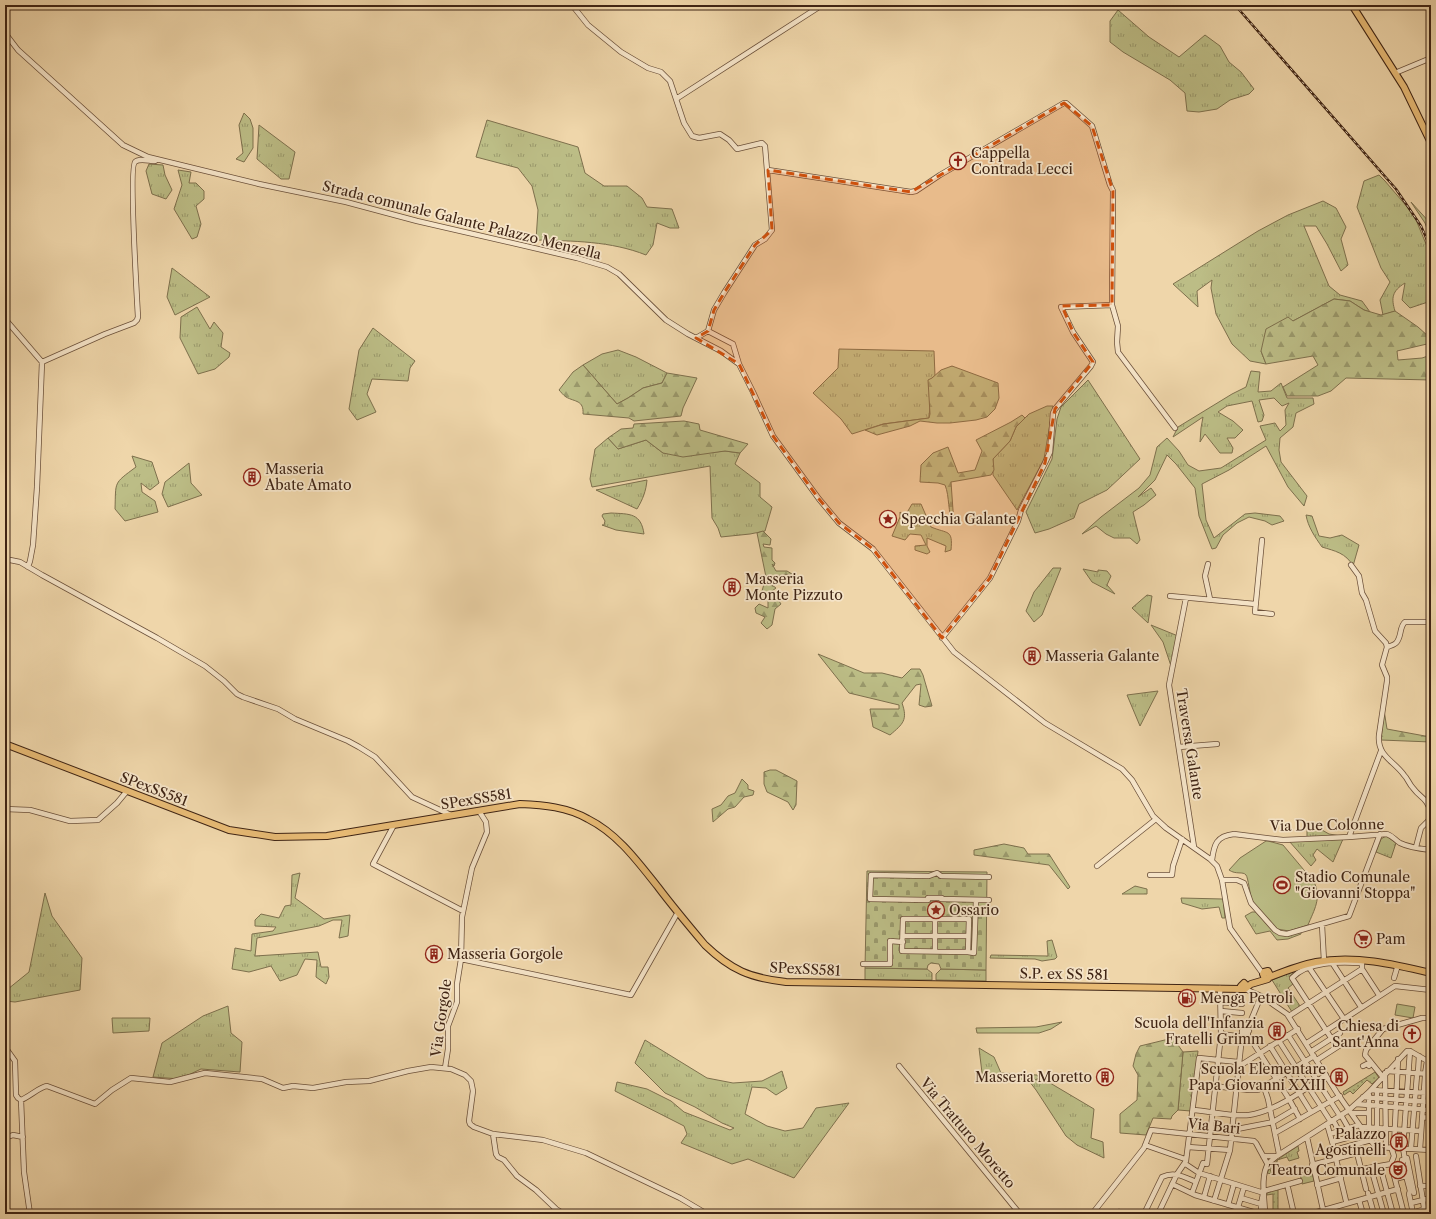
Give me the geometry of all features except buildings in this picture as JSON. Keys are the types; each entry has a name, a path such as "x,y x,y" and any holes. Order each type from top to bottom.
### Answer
{"main road":[{"path":"1351,6 1404,87 1431,143"},
{"name":"SPexSS581","path":"5,744 230,830 258,835 286,838 327,836 520,804 540,805 571,812 588,818 602,827 632,855 705,945 716,956 733,968 750,976 764,980 786,982 900,984"},
{"path":"1245,986 1266,975 1280,973 1324,961 1348,960 1389,964 1431,973"},
{"name":"S.P. ex SS 581","path":"900,984 1220,988 1245,986"}],"street":[{"path":"572,5 588,26 621,52 648,68 661,72 670,81 684,123 692,136 699,138 720,134 738,149 762,143 765,146 772,230 765,239 755,245 724,293 714,310 708,331 696,338"},
{"path":"676,99 822,5"},
{"name":"Strada comunale Galante Palazzo Menzella","path":"5,33 18,50 123,145 148,157 346,202 417,221 577,258 607,267 619,274 666,320 721,351 739,364 772,436 818,499 839,523 873,549 954,652 1045,723 1122,768 1132,780 1153,816 1166,828 1212,860 1217,866 1222,880 1230,928 1243,947 1266,975"},
{"path":"1395,73 1431,58"},
{"path":"768,170 910,192 916,191 947,171 1066,103 1092,126 1113,191 1112,305 1118,326 1118,352 1175,428"},
{"path":"42,362 134,323 137,320 136,253 132,189 133,164 139,159 161,161"},
{"path":"942,638 990,578 1018,521 1021,510 1050,452 1055,409 1093,362 1073,332 1061,307 1112,305"},
{"path":"5,319 42,362 37,487 33,544 28,567"},
{"path":"708,331 733,344 739,364"},
{"path":"1262,540 1255,612 1272,614"},
{"path":"5,558 20,562 158,638 198,662 224,681 242,697 278,708 295,718 336,735 359,747 375,757 412,797 453,816"},
{"path":"1208,564 1205,576 1210,599"},
{"path":"1351,566 1359,576 1362,593 1366,600 1375,631 1386,643 1387,647 1382,665 1387,676 1387,681 1378,741 1381,751 1404,775 1413,788 1426,800 1431,813"},
{"path":"1170,596 1256,604"},
{"name":"Traversa Galante","path":"1186,598 1169,685 1194,847"},
{"path":"1387,647 1396,643 1402,625 1406,622 1431,622"},
{"path":"1179,747 1217,744"},
{"path":"1349,837 1381,751"},
{"path":"5,809 30,810 70,821 98,820 127,791"},
{"name":"Via Gorgole","path":"445,1068 448,1049 448,1026 457,1002 463,911 472,868 487,832 486,822 479,811"},
{"path":"1416,848 1421,828 1431,816"},
{"path":"1097,866 1156,819"},
{"path":"394,825 373,864 463,911"},
{"name":"Via Due Colonne","path":"1212,860 1214,848 1218,840 1226,835 1234,834 1283,840 1387,834 1392,836 1399,843 1416,848 1431,850"},
{"path":"1222,880 1237,880 1244,883 1251,903 1275,930 1280,933 1287,934 1322,925 1349,916 1380,834"},
{"path":"1150,875 1172,875 1173,866 1182,839"},
{"path":"989,877 940,876 936,872 929,876 870,875 870,899 928,900 928,898 942,898 989,900"},
{"path":"968,952 969,919 903,919 902,951 935,951 968,952 974,952 976,900"},
{"path":"461,959 631,995 678,912"},
{"path":"935,919 935,951"},
{"path":"1322,925 1324,961"},
{"path":"903,936 968,936"},
{"path":"864,964 890,964 890,942 902,942"},
{"path":"1337,1047 1292,978 1308,966 1362,962 1362,969 1379,995"},
{"path":"1333,964 1361,1007"},
{"path":"1308,966 1344,1019"},
{"path":"1394,978 1397,968"},
{"path":"1289,1016 1362,969"},
{"path":"1245,986 1289,1016 1326,1075 1376,1147"},
{"path":"1307,1043 1395,986 1431,990"},
{"path":"1192,1193 1203,1163 1208,1164 1221,1023 1220,988"},
{"path":"1247,1038 1248,1034 1242,1033 1242,1031 1248,1032 1249,1030 1246,1030 1261,996"},
{"path":"1221,1002 1242,1004"},
{"path":"1221,1011 1242,1013"},
{"path":"1380,1166 1393,1214 1404,1212 1391,1164 1394,1156 1390,1147 1386,1128 1385,1074 1364,1053 1383,1029 1422,1018 1431,1018"},
{"path":"1221,1023 1248,1025"},
{"path":"1158,1214 1176,1174 1185,1164 1199,1058 1238,1064 1280,1041 1298,1029"},
{"path":"1314,1056 1340,1033"},
{"path":"1220,1034 1242,1036 1252,1041 1300,1118"},
{"path":"1288,1035 1330,1102 1349,1128"},
{"path":"1214,1201 1230,1150 1232,1114 1242,1036"},
{"path":"1280,1041 1330,1122 1339,1131"},
{"path":"1196,1084 1235,1089 1258,1090 1304,1061 1345,1042"},
{"path":"1270,1046 1312,1112"},
{"path":"5,1047 15,1060 16,1095 21,1100 24,1172 30,1214"},
{"path":"1265,1160 1279,1154 1350,1111 1407,1051 1410,1051 1429,1062 1425,1075 1420,1149"},
{"path":"1410,1051 1403,1148 1406,1176 1412,1194"},
{"path":"1411,1148 1419,1056"},
{"path":"1390,1147 1394,1129 1396,1107 1398,1059"},
{"path":"1363,1066 1367,1064 1369,1066"},
{"name":"Via Tratturo Moretto","path":"899,1066 1020,1214"},
{"path":"21,1100 36,1092 41,1087 47,1086 95,1104 112,1090 131,1078 170,1082 205,1073 262,1079 283,1088 293,1086 313,1088 346,1082 368,1081 421,1068 445,1068 458,1071 470,1081 473,1090 469,1114 470,1124 479,1130 493,1134 543,1140 586,1153 680,1198 707,1214"},
{"path":"1385,1074 1398,1072 1425,1075 1431,1074"},
{"path":"1193,1110 1248,1115 1266,1111 1289,1099 1326,1075"},
{"path":"1264,1087 1279,1154"},
{"path":"1377,1090 1378,1128"},
{"path":"1370,1091 1385,1090 1431,1093"},
{"path":"1369,1128 1368,1098 1370,1091"},
{"path":"1275,1133 1340,1096"},
{"path":"1363,1097 1431,1102"},
{"path":"1356,1104 1431,1110"},
{"path":"1232,1130 1273,1122 1294,1109"},
{"path":"1350,1111 1369,1113"},
{"path":"1422,1117 1431,1118"},
{"path":"1330,1122 1332,1142 1346,1201"},
{"path":"1333,1133 1360,1126 1369,1128 1421,1131"},
{"name":"Via Bari","path":"1145,1144 1151,1130 1254,1141 1265,1160"},
{"path":"1332,1142 1365,1132"},
{"path":"493,1134 496,1154 498,1157 504,1160 517,1176 564,1214"},
{"path":"5,1138 13,1136 23,1137"},
{"path":"1307,1137 1312,1165 1324,1212"},
{"path":"1335,1150 1371,1140"},
{"path":"1092,1214 1144,1148 1145,1144 1185,1158 1185,1164"},
{"path":"1188,1147 1230,1150"},
{"path":"1312,1165 1376,1147 1431,1150"},
{"path":"1357,1153 1374,1214"},
{"path":"1265,1160 1279,1154"},
{"path":"1416,1156 1420,1189 1425,1212"},
{"path":"1404,1159 1412,1194 1411,1213 1425,1212 1431,1207"},
{"path":"1265,1160 1265,1214"},
{"path":"1185,1164 1199,1173 1264,1192 1300,1181"},
{"path":"1317,1185 1362,1169 1391,1164"},
{"path":"1371,1168 1384,1214"},
{"path":"1144,1214 1162,1176 1176,1174 1196,1182"},
{"path":"1204,1197 1210,1176"},
{"path":"1395,1179 1406,1176"},
{"path":"1172,1184 1214,1201 1261,1214 1261,1204 1264,1192"},
{"path":"1228,1205 1234,1184"},
{"path":"1412,1194 1420,1189 1431,1186"},
{"path":"1236,1214 1244,1187"},
{"path":"1288,1188 1294,1214"},
{"path":"1310,1214 1324,1212 1359,1200 1368,1193 1378,1195 1398,1189"},
{"path":"1241,1198 1261,1204"},
{"path":"1411,1204 1431,1198"},
{"path":"1359,1200 1363,1214"}],"highlighted area":[{"path":"1064,103 1092,126 1113,191 1112,305 1062,306 1073,332 1093,362 1055,409 1045,463 990,578 942,638 873,549 839,523 819,499 773,436 739,364 696,338 708,331 714,310 724,293 755,245 772,230 768,170 911,192"}],"green space":[{"path":"1118,10 1149,37 1179,57 1205,35 1220,46 1229,62 1241,72 1254,89 1249,94 1230,100 1217,109 1199,112 1187,111 1185,93 1170,80 1123,52 1110,42 1110,21"},
{"path":"244,113 250,119 253,128 253,148 244,162 236,159 243,153 239,125"},
{"path":"487,120 578,147 585,173 604,186 627,186 642,198 647,207 672,209 679,228 670,228 657,223 653,245 646,255 633,250 606,244 578,241 536,240 538,210 532,186 518,168 476,157"},
{"path":"259,125 295,152 289,179 281,179 257,159"},
{"path":"149,164 163,165 165,175 172,190 166,199 152,194 146,171"},
{"path":"178,170 191,172 189,183 196,183 204,191 204,199 196,206 201,224 197,237 192,239 174,209 182,185"},
{"path":"1379,175 1414,215 1431,256 1431,301 1410,308 1402,300 1405,283 1395,292 1393,302 1395,311 1383,315 1380,300 1390,282 1381,268 1357,207 1364,181"},
{"path":"1323,201 1336,208 1346,227 1341,239 1348,265 1341,271 1316,226 1304,226 1329,286 1340,295 1362,301 1370,312 1350,301 1334,299 1293,321 1261,351 1266,364 1250,361 1232,344 1216,314 1211,288 1212,280 1197,291 1198,307 1173,284 1258,231 1288,215"},
{"path":"1411,202 1431,224 1431,240 1425,223"},
{"path":"172,268 210,297 175,315 167,297"},
{"path":"1334,299 1350,301 1364,310 1381,315 1395,311 1418,327 1428,336 1427,344 1397,351 1398,360 1422,358 1431,355 1431,380 1346,378 1331,391 1318,396 1287,396 1283,387 1318,365 1313,356 1266,364 1261,351 1266,329 1288,317 1293,321"},
{"path":"197,307 210,329 214,322 223,333 221,347 230,353 229,357 215,369 198,374 180,338 181,317"},
{"path":"373,328 415,361 410,368 408,381 372,379 367,394 376,412 357,420 349,409 359,350"},
{"path":"839,349 934,351 935,376 932,378 929,418 883,424 852,434 841,419 813,393 838,368"},
{"path":"618,350 636,357 667,373 662,383 643,388 617,404 583,365 602,354"},
{"path":"583,365 617,404 643,388 662,383 667,373 697,378 683,408 681,416 634,421 629,418 583,414 582,406 578,402 562,394 559,390 573,372"},
{"path":"952,366 998,383 999,398 995,409 987,417 976,420 950,423 920,421 910,426 877,435 865,430 884,424 929,418 928,380 941,370"},
{"path":"1251,371 1260,372 1258,392 1271,391 1281,383 1287,398 1313,398 1314,404 1296,413 1293,427 1280,438 1279,450 1281,462 1307,496 1304,506 1288,487 1266,446 1229,470 1202,484 1206,520 1214,538 1245,514 1255,513 1280,516 1284,521 1272,525 1265,521 1249,517 1237,523 1223,535 1216,548 1212,549 1199,516 1195,488 1167,455 1155,480 1138,497 1151,488 1156,495 1133,512 1140,540 1137,544 1130,538 1114,538 1096,526 1082,534 1101,517 1139,488 1150,475 1157,447 1167,438 1179,451 1188,465 1199,471 1221,468 1266,440 1260,426 1275,423 1280,431 1286,425 1285,410 1289,403 1282,406 1274,398 1259,400 1264,415 1262,421 1258,422 1252,401 1227,406 1218,412 1233,421 1243,430 1235,438 1227,438 1233,448 1232,453 1220,453 1205,434 1200,442 1203,417 1173,437 1178,427 1246,387"},
{"path":"1088,380 1140,459 1107,490 1079,504 1074,518 1049,529 1035,533 1026,512 1052,459 1057,419 1061,407"},
{"path":"1047,406 1053,406 1044,459 1017,510 993,475 993,459 1010,441 1016,427 1029,414"},
{"path":"1022,415 1025,418 1016,427 1010,441 993,459 994,470 991,475 951,482 954,524 950,515 948,494 945,485 920,482 921,465 933,453 948,447 958,473 975,470 982,451 976,440"},
{"path":"684,421 699,424 700,430 748,444 740,453 725,451 683,457 663,453 646,440 618,449 608,438 621,429 633,428 634,424"},
{"path":"608,438 618,449 646,440 663,453 704,453 725,451 740,453 735,464 760,483 760,497 772,507 765,531 721,537 712,518 710,466 592,487 590,479 595,449"},
{"path":"132,456 152,462 159,483 150,490 141,483 142,492 155,501 158,512 125,521 115,509 115,493 117,484 120,480 136,467"},
{"path":"189,463 191,483 202,495 168,507 162,494 165,482"},
{"path":"647,480 644,495 637,509 596,490"},
{"path":"912,504 921,504 931,527 950,535 951,550 945,552 946,546 927,538 927,546 930,552 927,554 915,550 915,546 926,545 921,535 910,534 905,540 892,536 900,517 900,512 905,516"},
{"path":"611,513 634,516 640,522 644,534 616,530 602,525 604,525 605,521 602,516 603,514"},
{"path":"1306,515 1312,516 1319,536 1330,538 1342,535 1359,545 1353,566 1344,555 1322,547 1310,528"},
{"path":"763,531 771,539 770,545 763,544 764,547 772,548 772,560 775,563 774,566 772,564 776,571 787,571 792,574 766,577 757,533"},
{"path":"1053,568 1061,568 1042,615 1034,622 1026,611 1034,592"},
{"path":"1083,569 1098,572 1098,570 1107,571 1111,576 1107,585 1115,594 1092,582"},
{"path":"764,584 772,585 776,588 772,591 781,604 775,609 772,625 767,629 761,623 765,617 756,613 755,608 759,604 768,608 768,602 762,591"},
{"path":"1147,595 1152,596 1148,623 1132,608"},
{"path":"1151,625 1178,636 1172,669 1163,642"},
{"path":"818,654 864,673 882,673 902,678 911,669 920,669 932,706 925,707 919,705 921,684 916,685 902,703 904,718 901,725 890,735 873,727 870,709 899,709 899,705 849,693"},
{"path":"1158,691 1140,726 1127,695"},
{"path":"1384,710 1387,729 1431,736 1431,742 1381,740"},
{"path":"776,770 797,781 796,805 793,810 788,802 767,792 764,784 764,772"},
{"path":"742,779 748,785 748,789 754,791 753,795 744,797 735,807 728,809 713,822 712,809 721,805 728,796 735,793"},
{"path":"1310,825 1315,826 1329,834 1341,836 1307,837 1307,827"},
{"path":"1386,836 1396,843 1391,858 1376,852 1381,839"},
{"path":"1343,839 1333,862 1317,849 1313,855 1316,860 1311,866 1289,841"},
{"name":"Stadio Comunale \"Giovanni Stoppa\"","path":"1266,841 1283,845 1314,882 1317,899 1315,909 1308,925 1289,931 1277,929 1254,904 1251,898 1246,875 1229,870 1240,858"},
{"path":"1004,844 1024,848 1028,854 1049,854 1070,887 1068,889 1049,865 974,855 974,850"},
{"path":"867,871 987,872 986,970 941,969 939,964 931,963 928,965 927,969 865,968"},
{"path":"300,873 295,898 324,919 350,915 348,936 339,938 342,920 333,920 319,926 257,938 255,956 318,952 321,967 328,967 329,977 326,984 316,977 317,960 305,959 297,975 280,981 271,966 249,972 232,969 235,948 251,951 252,934 273,931 276,927 255,926 255,920 261,914 279,918 285,906 291,905 292,875"},
{"path":"1135,886 1147,889 1147,894 1122,894"},
{"path":"45,893 52,916 82,958 80,990 15,1002 5,1001 8,989 29,972"},
{"path":"1181,898 1223,899 1225,918 1222,918 1219,907 1202,909 1182,903"},
{"path":"1252,912 1256,912 1276,933 1301,931 1301,934 1288,939 1277,940 1270,931 1256,934 1245,916"},
{"path":"1052,940 1057,957 1055,959 1042,961 1035,959 990,958 991,955 1048,956 1047,941"},
{"path":"865,968 927,969 932,973 932,980 865,980"},
{"path":"941,969 986,970 986,981 936,980 936,974"},
{"path":"1299,969 1290,976 1293,984 1288,988 1300,1006 1292,1012 1272,980"},
{"path":"1397,1004 1415,1007 1413,1018 1395,1015"},
{"path":"228,1006 231,1033 242,1042 240,1072 201,1069 180,1079 153,1077 162,1043 203,1016"},
{"path":"112,1018 150,1018 149,1031 113,1033"},
{"path":"1062,1022 1051,1029 1039,1033 977,1033 976,1028 1036,1027"},
{"path":"1173,1038 1183,1052 1178,1110 1171,1119 1153,1118 1146,1135 1120,1133 1120,1114 1137,1100 1138,1075 1133,1066 1140,1046"},
{"path":"645,1040 707,1078 733,1083 762,1081 782,1071 787,1088 776,1095 766,1088 752,1087 745,1114 767,1126 785,1131 803,1128 816,1108 849,1103 794,1178 748,1159 732,1164 681,1143 687,1134 684,1126 615,1091 617,1082 647,1089 671,1101 684,1112 730,1130 734,1128 665,1093 635,1063"},
{"path":"979,1048 994,1057 1001,1073 1037,1075 1039,1078 1035,1080 1045,1080 1094,1109 1091,1138 1103,1142 1104,1158 1077,1145 1066,1136 1029,1081 983,1081"},
{"path":"1198,1051 1191,1111 1178,1110 1183,1052"},
{"path":"1375,1072 1379,1078 1372,1084 1367,1080 1353,1094 1350,1091 1344,1095 1343,1092"},
{"path":"1298,1146 1299,1151 1297,1152 1299,1158 1289,1161 1287,1157 1278,1160"},
{"path":"1273,1165 1273,1168 1270,1169 1272,1174 1267,1173 1270,1168"},
{"path":"1312,1172 1314,1181 1302,1184 1300,1173"},
{"path":"1278,1189 1278,1214 1273,1214 1273,1194 1267,1195 1267,1192"}],"railway":[{"path":"1235,5 1396,189 1421,226 1431,249"}],"place":[{"name":"Cappella Contrada Lecci","path":"958,161"},
{"name":"Masseria Abate Amato","path":"252,477"},
{"name":"Specchia Galante","path":"888,519"},
{"name":"Masseria Monte Pizzuto","path":"732,587"},
{"name":"Masseria Galante","path":"1032,656"},
{"name":"Stadio Comunale \"Giovanni Stoppa\"","path":"1282,885"},
{"name":"Ossario","path":"936,910"},
{"name":"Pam","path":"1363,939"},
{"name":"Masseria Gorgole","path":"434,954"},
{"name":"Menga Petroli","path":"1187,998"},
{"name":"Scuola dell'Infanzia Fratelli Grimm","path":"1277,1031"},
{"name":"Chiesa di Sant'Anna","path":"1412,1034"},
{"name":"Masseria Moretto","path":"1105,1077"},
{"name":"Scuola Elementare Papa Giovanni XXIII","path":"1339,1077"},
{"name":"Palazzo Agostinelli","path":"1399,1142"},
{"name":"Teatro Comunale","path":"1398,1170"}]}
